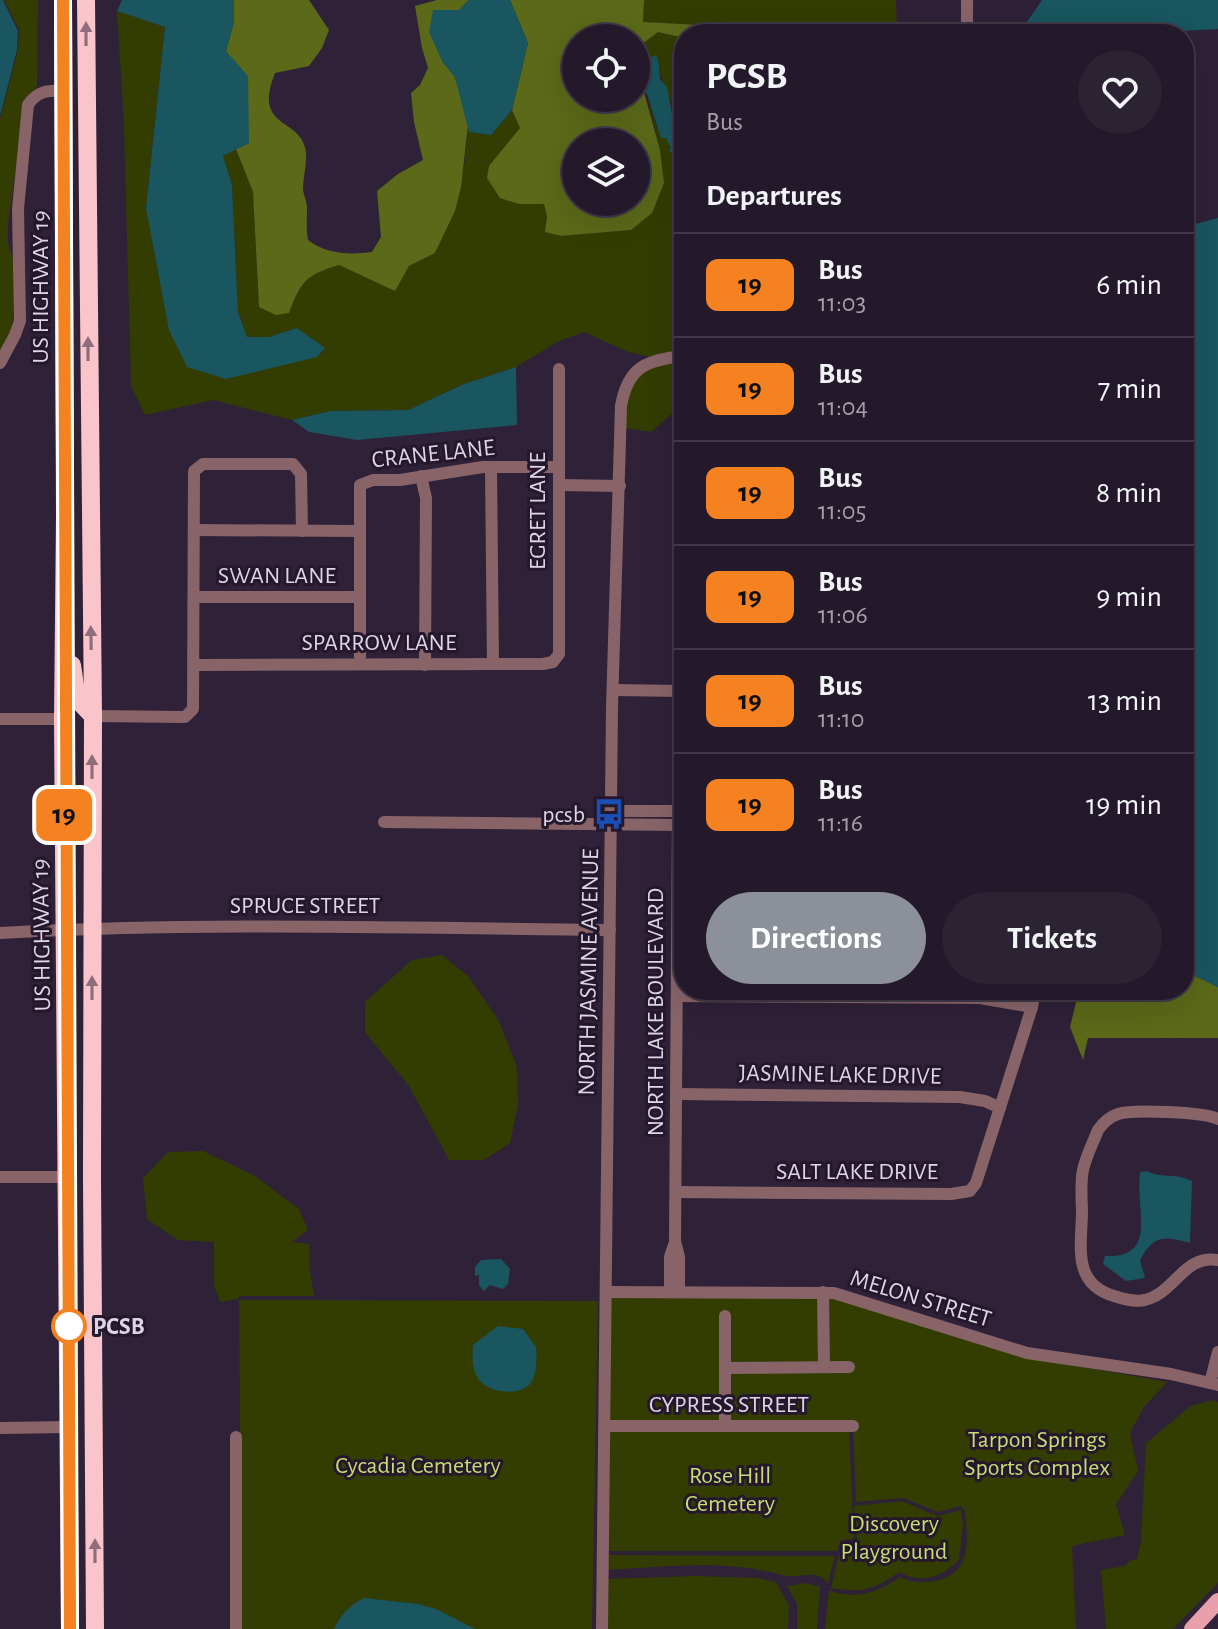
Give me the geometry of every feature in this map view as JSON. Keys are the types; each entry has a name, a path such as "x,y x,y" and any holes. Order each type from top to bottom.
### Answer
{"highway":[{"name":"US HIGHWAY 19","path":"63,0 63,719 70,1629"},
{"name":"US HIGHWAY 19","path":"86,0 93,716 95,1629"},
{"path":"64,611 77,699 93,716"},
{"path":"67,1098 77,1133 79,1160 92,1177"},
{"path":"68,1177 81,1201 93,1287"}],"main road":[{"path":"1192,1629 1218,1601"}],"street":[{"path":"967,0 967,24"},
{"path":"0,363 20,321 18,209 28,105 37,94 63,91"},
{"name":"NORTH JASMINE AVENUE","path":"602,1629 613,690 621,406 625,386 634,373 657,358 674,357"},
{"name":"EGRET LANE","path":"559,369 559,654"},
{"path":"93,716 185,717 193,709 194,471 203,464 293,464 301,474 302,531"},
{"path":"491,467 493,664"},
{"name":"CRANE LANE","path":"359,531 360,485 373,480 400,480 491,467 559,467"},
{"path":"421,476 426,498 425,665"},
{"path":"559,485 620,486"},
{"path":"194,530 359,531 360,664"},
{"name":"SWAN LANE","path":"194,597 359,597"},
{"name":"SPARROW LANE","path":"194,665 547,664 559,654"},
{"path":"613,690 674,691"},
{"path":"0,719 63,719"},
{"path":"384,822 674,818"},
{"name":"SPRUCE STREET","path":"0,933 65,929 271,927 610,930"},
{"name":"NORTH LAKE BOULEVARD","path":"675,1292 679,1257 675,1241 677,1000"},
{"path":"992,1000 1032,1007"},
{"name":"SALT LAKE DRIVE","path":"676,1192 966,1192 976,1183 1033,1000"},
{"name":"JASMINE LAKE DRIVE","path":"677,1094 960,1097 985,1101 1000,1108"},
{"path":"1218,1119 1203,1113 1122,1113 1103,1124 1082,1173 1081,1257 1094,1287 1113,1296 1137,1300 1159,1293 1192,1263 1205,1259 1218,1260"},
{"path":"0,1177 68,1177"},
{"name":"MELON STREET","path":"607,1292 823,1292 857,1298 1027,1353 1216,1384"},
{"path":"823,1292 824,1367"},
{"path":"725,1316 725,1421"},
{"path":"1216,1384 1218,1352"},
{"path":"725,1368 849,1367"},
{"name":"CYPRESS STREET","path":"605,1426 853,1426"},
{"path":"0,1428 69,1427"},
{"path":"236,1437 236,1629"}],"green space":[{"path":"4,0 38,0 37,87 26,97 8,225 8,243 14,262 12,328 0,351 0,119 18,50 19,30"},
{"path":"234,0 309,0 329,30 322,48 309,66 275,73 269,105 273,114 296,133 306,152 303,190 308,240 330,251 355,253 372,252 381,237 377,191 423,160 411,93 420,85 428,68 415,6 437,0 469,0 459,10 442,61 455,77 468,125 455,211 435,253 409,266 395,291 339,265 319,272 306,281 289,313 276,315 259,307 253,192 236,149 249,143 226,51 234,22"},
{"path":"510,0 644,0 643,22 682,24 674,24 674,36 658,32 650,38 650,24 562,24 562,112 650,112 660,150 664,183 650,215 650,128 562,128 562,216 648,216 631,230 561,236 545,232 547,216 544,204 519,204 500,198 487,178 489,166 520,128 512,110 528,43"},
{"path":"644,0 896,0 897,24 643,22"},
{"path":"117,11 165,27 146,208 187,367 297,328 269,337 247,337 238,312 232,185 223,156 236,149 253,192 259,307 289,313 301,286 319,272 339,265 395,290 409,266 435,253 455,211 468,125 469,132 491,135 512,110 520,128 519,204 545,204 545,231 561,236 631,230 636,216 650,216 650,178 660,150 650,105 658,130 669,142 671,148 668,149 674,152 674,353 650,357 628,352 584,332 559,341 516,367 464,384 408,410 330,411 292,420 213,400 145,415 131,386 124,125"},
{"path":"658,32 674,36 674,123 659,64 654,57 650,57 650,38"},
{"path":"674,363 674,412 651,432 625,428 633,384 644,370"},
{"path":"442,955 468,976 499,1021 517,1067 518,1105 510,1143 484,1160 449,1160 409,1086 365,1032 365,1002 412,960"},
{"path":"1194,975 1218,987 1218,1038 1088,1038 1083,1060 1070,1027 1077,1000 1194,1000"},
{"path":"203,1151 255,1176 299,1209 308,1230 292,1242 309,1244 314,1296 240,1296 220,1302 214,1286 214,1242 178,1240 147,1219 143,1178 168,1152"},
{"name":"Tarpon Springs Sports Complex","path":"611,1297 833,1298 1020,1356 1167,1382 1144,1407 1130,1433 1138,1471 1116,1504 1125,1535 1072,1546 1076,1629 825,1629 829,1590 858,1595 875,1591 900,1577 926,1582 952,1574 963,1561 966,1549 964,1509 960,1506 938,1512 903,1498 856,1502 853,1430 857,1430 856,1421 609,1421"},
{"name":"Cycadia Cemetery","path":"239,1300 598,1301 592,1629 242,1629"},
{"path":"1212,1400 1218,1402 1218,1583 1173,1629 1106,1629 1101,1570 1125,1566 1137,1559 1141,1541 1146,1443 1191,1406"},
{"name":"Rose Hill Cemetery","path":"609,1426 849,1428 854,1539 841,1540 837,1551 605,1551"},
{"name":"Discovery Playground","path":"901,1501 938,1516 961,1510 963,1525 959,1560 931,1577 916,1578 899,1572 867,1589 831,1588 842,1542 857,1542 854,1506"},
{"path":"607,1555 835,1556 828,1583 812,1575 788,1576 739,1567 673,1566 607,1570"},
{"path":"695,1576 758,1578 776,1582 789,1606 788,1629 606,1629 607,1579"},
{"path":"806,1583 820,1587 817,1629 797,1629 797,1604 787,1586"}],"shaded area":[{"path":"0,0 3,0 18,31 17,50 0,116"},
{"path":"122,0 234,0 234,22 226,51 248,76 249,143 223,156 232,185 238,312 247,337 269,337 297,328 325,348 317,357 226,379 187,367 169,330 146,208 165,27 117,11"},
{"path":"469,0 510,0 528,43 512,110 491,135 469,132 455,77 442,61 429,32 433,10 459,10"},
{"path":"1042,0 1218,0 1218,29 1194,30 1194,24 1027,22"},
{"path":"656,55 660,79 667,87 674,125 674,155 668,150 671,148 666,138 661,138 650,103 650,57"},
{"path":"1218,218 1218,987 1194,975 1194,224"},
{"path":"516,367 517,425 357,440 309,432 292,420 330,411 408,410 464,384"},
{"path":"1140,1172 1192,1181 1190,1243 1167,1238 1155,1241 1140,1260 1145,1278 1126,1281 1103,1264 1105,1256 1122,1255 1133,1249 1138,1241 1141,1229"},
{"path":"501,1259 510,1269 508,1284 503,1289 490,1285 484,1291 479,1285 479,1275 475,1276 475,1267 481,1260"},
{"path":"498,1326 523,1329 536,1347 534,1376 525,1388 506,1392 492,1389 481,1382 474,1370 473,1345"},
{"path":"364,1598 436,1609 475,1629 334,1629 346,1610"}],"bus line":[{"name":"19","path":"63,0 63,719 70,1629"}],"place":[{"name":"pcsb","path":"609,814"},
{"name":"PCSB","path":"69,1326"}]}
